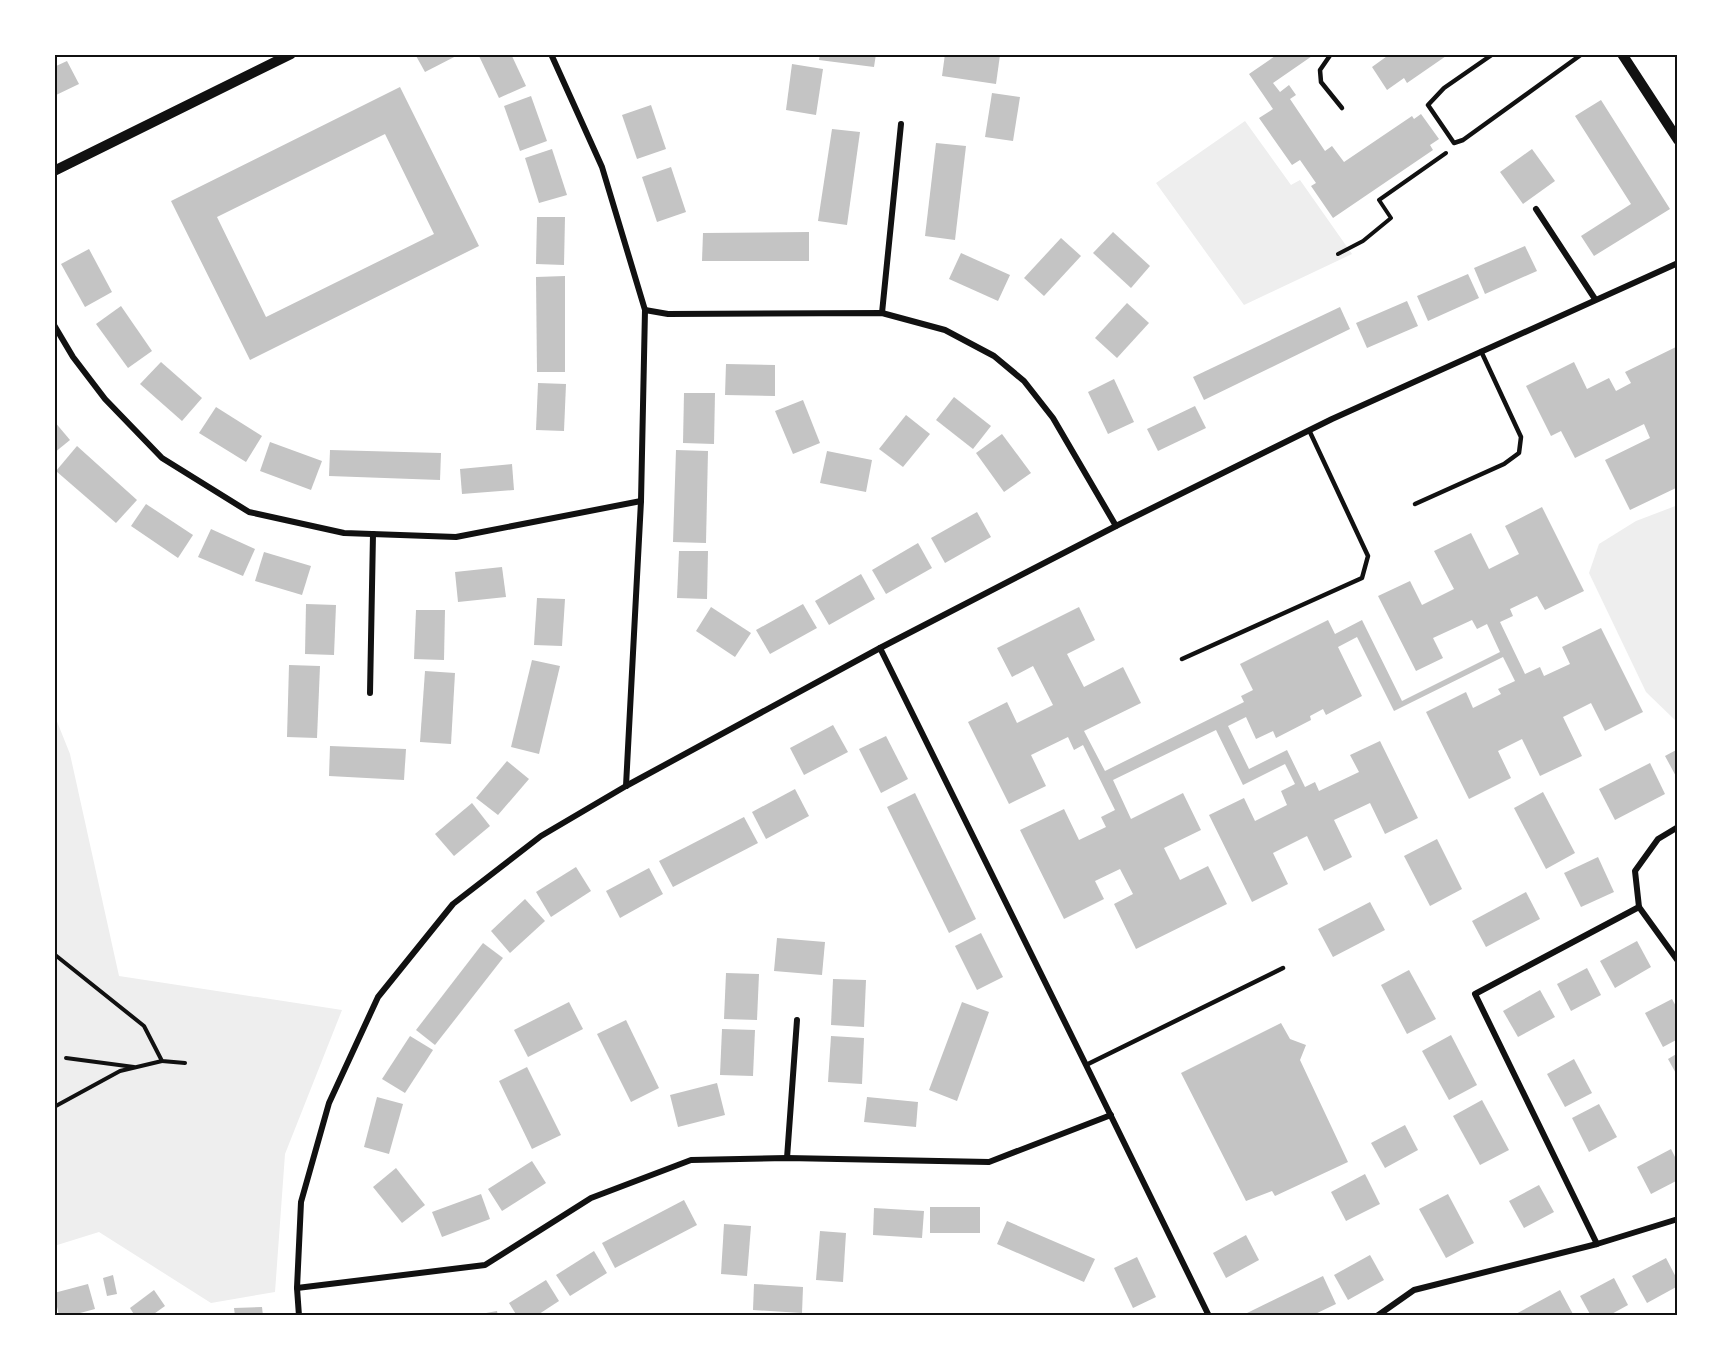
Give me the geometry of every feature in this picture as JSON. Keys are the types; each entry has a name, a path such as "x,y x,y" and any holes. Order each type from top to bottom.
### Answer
{"street":[{"path":"54,171 291,54"},
{"path":"551,54 602,167 645,310 641,501 626,786"},
{"path":"1622,54 1678,140"},
{"path":"882,313 901,124"},
{"path":"1536,209 1595,299"},
{"path":"299,1316 297,1288 301,1202 329,1103 378,997 453,904 541,836 626,786 880,648 1116,526 1309,430 1678,262"},
{"path":"645,310 668,314 882,313 945,330 994,356 1024,381 1053,418 1116,526"},
{"path":"54,325 73,357 105,399 162,458 249,512 344,533 456,537 641,501"},
{"path":"370,693 373,534"},
{"path":"880,648 1209,1316"},
{"path":"1678,827 1658,839 1635,872 1639,907 1678,961"},
{"path":"1598,1244 1475,994 1639,907"},
{"path":"787,1158 797,1020"},
{"path":"297,1288 484,1265 591,1198 691,1160 787,1158 989,1162 1111,1115"},
{"path":"1377,1316 1414,1290 1598,1244 1678,1219"}],"lane":[{"path":"1331,54 1320,70 1321,82 1342,108"},
{"path":"1493,54 1444,88 1428,105 1454,143 1463,140 1582,54"},
{"path":"1416,504 1504,464 1519,453 1521,437 1481,351"},
{"path":"1182,659 1362,578 1368,556 1309,430"},
{"path":"1086,1065 1283,968"}],"path":[{"path":"1338,254 1363,241 1391,218 1379,200 1448,153 1454,143"},
{"path":"54,954 144,1026 162,1061"},
{"path":"66,1058 134,1067"},
{"path":"54,1107 120,1071 162,1061 185,1063"}],"shaded area":[{"path":"1245,121 1291,185 1300,180 1352,254 1244,305 1156,183"},
{"path":"1678,505 1678,720 1675,720 1646,692 1589,573 1599,544 1636,521"},
{"path":"54,714 70,754 119,976 342,1010 285,1154 275,1292 211,1303 99,1232 54,1246"}],"building":[{"path":"415,54 460,54 425,72"},
{"path":"511,54 526,86 499,98 479,56"},
{"path":"820,54 876,54 874,67 819,60"},
{"path":"945,54 1000,55 996,84 942,76"},
{"path":"1278,54 1315,54 1273,83 1280,92 1289,85 1296,95 1290,99 1325,151 1332,146 1344,162 1412,116 1414,119 1421,114 1439,139 1430,145 1433,150 1333,218 1311,186 1316,183 1300,160 1292,165 1259,118 1273,109 1249,74"},
{"path":"1390,54 1449,54 1407,83 1404,78 1387,90 1372,67"},
{"path":"67,61 79,84 54,96 54,67"},
{"path":"792,64 823,69 816,115 786,110"},
{"path":"400,87 479,246 250,360 171,201","holes":["385,134 434,234 266,317 217,217"]},
{"path":"992,93 1020,97 1013,141 985,137"},
{"path":"531,96 547,141 520,151 504,106"},
{"path":"1601,100 1670,209 1594,256 1581,236 1631,204 1575,116"},
{"path":"651,105 666,149 637,159 622,115"},
{"path":"832,129 860,132 847,225 818,221"},
{"path":"936,143 966,146 955,240 925,236"},
{"path":"552,149 567,195 539,203 525,158"},
{"path":"1532,149 1555,181 1523,204 1500,172"},
{"path":"671,167 686,212 657,222 642,177"},
{"path":"537,217 565,217 564,265 536,264"},
{"path":"809,232 809,261 702,261 703,233"},
{"path":"1113,232 1150,266 1131,288 1093,253"},
{"path":"1061,238 1081,256 1044,296 1024,278"},
{"path":"1525,246 1537,271 1485,294 1474,268"},
{"path":"89,249 112,292 85,307 61,264"},
{"path":"961,253 1010,275 998,301 949,279"},
{"path":"1468,274 1479,298 1428,321 1417,296"},
{"path":"565,276 565,372 537,372 536,277"},
{"path":"1407,301 1418,326 1367,348 1356,323"},
{"path":"1127,303 1149,323 1117,358 1095,338"},
{"path":"121,306 152,351 128,368 96,324"},
{"path":"1340,307 1350,329 1204,400 1193,377"},
{"path":"1678,346 1678,487 1630,510 1605,460 1650,438 1644,424 1575,458 1561,431 1551,436 1526,386 1574,362 1587,389 1609,378 1616,391 1631,383 1625,372"},
{"path":"161,362 202,398 182,421 140,384"},
{"path":"726,364 775,365 775,396 725,395"},
{"path":"1114,379 1134,422 1108,434 1088,392"},
{"path":"538,383 566,384 564,431 536,430"},
{"path":"684,393 715,393 714,444 683,443"},
{"path":"954,397 991,426 973,449 936,420"},
{"path":"803,400 820,443 793,454 775,411"},
{"path":"1195,406 1206,428 1158,451 1147,429"},
{"path":"216,407 262,436 246,462 199,433"},
{"path":"906,415 930,434 903,467 879,449"},
{"path":"54,421 70,440 54,453"},
{"path":"1002,434 1031,473 1004,492 976,453"},
{"path":"270,442 322,461 311,490 260,471"},
{"path":"77,446 137,500 116,523 56,471"},
{"path":"330,450 441,453 440,480 329,476"},
{"path":"676,450 708,451 706,543 673,542"},
{"path":"827,451 872,460 866,492 820,483"},
{"path":"512,464 514,490 462,494 460,469"},
{"path":"146,504 193,535 178,558 131,526"},
{"path":"1542,507 1584,591 1545,610 1537,596 1510,609 1513,616 1500,622 1525,674 1540,667 1544,676 1570,664 1562,647 1601,628 1643,712 1605,731 1591,703 1563,717 1582,756 1540,776 1522,739 1498,751 1511,778 1469,799 1426,712 1466,692 1473,708 1501,694 1498,689 1515,681 1503,657 1394,711 1357,637 1338,647 1362,696 1326,715 1323,709 1310,716 1311,720 1276,738 1273,731 1256,739 1246,717 1228,726 1249,769 1287,750 1305,787 1315,782 1319,791 1359,772 1350,755 1380,741 1418,818 1385,834 1370,803 1334,820 1352,857 1324,871 1307,836 1273,853 1288,884 1252,902 1209,815 1244,798 1255,821 1287,805 1281,791 1295,784 1285,764 1243,785 1216,730 1113,780 1131,819 1183,793 1201,830 1164,848 1180,880 1208,866 1227,904 1136,949 1114,904 1133,894 1120,869 1095,881 1104,899 1064,919 1020,830 1064,809 1079,840 1106,827 1101,817 1115,810 1083,745 1074,750 1068,737 1031,755 1046,786 1009,804 968,722 1007,702 1017,723 1053,705 1033,666 1012,677 997,648 1079,607 1095,640 1067,654 1084,687 1123,667 1141,703 1084,731 1105,771 1244,702 1241,696 1253,690 1240,664 1328,620 1335,634 1362,620 1402,701 1500,652 1487,624 1477,629 1472,620 1433,638 1443,658 1416,671 1378,596 1410,581 1422,605 1454,589 1434,551 1471,533 1489,569 1519,554 1505,526"},
{"path":"977,512 991,537 945,563 931,538"},
{"path":"211,529 255,549 243,576 198,557"},
{"path":"918,543 932,568 886,594 872,570"},
{"path":"679,551 708,551 707,599 677,598"},
{"path":"264,552 311,566 302,595 255,581"},
{"path":"502,567 506,597 458,602 455,572"},
{"path":"861,574 875,599 829,625 815,601"},
{"path":"537,598 565,599 562,646 534,645"},
{"path":"306,604 336,605 334,655 305,654"},
{"path":"803,604 817,628 770,654 756,630"},
{"path":"711,607 751,633 735,657 696,631"},
{"path":"416,610 445,610 444,660 414,659"},
{"path":"532,660 560,666 539,754 511,747"},
{"path":"289,665 320,666 317,738 287,737"},
{"path":"425,671 455,673 451,744 420,742"},
{"path":"833,725 848,752 804,775 790,748"},
{"path":"886,736 908,779 881,793 859,749"},
{"path":"330,746 406,749 404,780 329,776"},
{"path":"1678,749 1678,780 1665,756"},
{"path":"507,761 529,779 498,815 476,798"},
{"path":"1650,763 1665,794 1615,820 1599,789"},
{"path":"795,789 809,816 766,839 752,812"},
{"path":"1543,792 1575,853 1546,869 1514,808"},
{"path":"915,793 976,919 949,933 887,807"},
{"path":"472,803 490,826 454,856 435,834"},
{"path":"744,817 758,843 673,887 659,861"},
{"path":"1437,839 1462,889 1430,906 1404,856"},
{"path":"1598,857 1614,892 1581,907 1564,873"},
{"path":"576,867 591,891 551,917 536,892"},
{"path":"649,868 663,894 620,918 606,891"},
{"path":"1526,892 1540,919 1486,947 1472,921"},
{"path":"525,899 545,921 510,953 491,931"},
{"path":"1370,902 1385,930 1333,957 1318,929"},
{"path":"981,933 1003,977 977,990 955,946"},
{"path":"777,938 825,942 822,975 774,971"},
{"path":"1637,941 1651,967 1615,988 1600,961"},
{"path":"483,943 503,958 435,1045 416,1030"},
{"path":"1587,968 1601,995 1571,1011 1557,984"},
{"path":"1409,970 1436,1019 1407,1034 1381,985"},
{"path":"726,973 759,974 757,1020 724,1019"},
{"path":"833,979 866,980 864,1027 831,1025"},
{"path":"1540,990 1555,1017 1518,1037 1503,1011"},
{"path":"1672,999 1678,1010 1678,1039 1663,1047 1645,1013"},
{"path":"569,1002 583,1029 528,1057 514,1030"},
{"path":"962,1002 989,1012 957,1101 929,1090"},
{"path":"626,1020 659,1088 631,1102 597,1034"},
{"path":"1281,1023 1290,1039 1306,1045 1300,1060 1348,1162 1275,1196 1272,1191 1246,1201 1181,1073"},
{"path":"722,1029 755,1030 753,1076 720,1075"},
{"path":"1451,1035 1477,1085 1449,1100 1422,1051"},
{"path":"410,1036 433,1050 405,1093 382,1079"},
{"path":"831,1036 864,1038 862,1084 828,1082"},
{"path":"1678,1053 1678,1077 1668,1059"},
{"path":"1574,1059 1592,1093 1565,1107 1547,1074"},
{"path":"527,1067 561,1135 532,1149 499,1081"},
{"path":"717,1083 725,1115 678,1127 670,1095"},
{"path":"377,1097 403,1104 389,1154 364,1147"},
{"path":"867,1097 918,1102 916,1127 864,1122"},
{"path":"1482,1100 1509,1150 1480,1165 1453,1116"},
{"path":"1599,1104 1617,1137 1589,1152 1572,1118"},
{"path":"1405,1125 1418,1150 1385,1168 1371,1143"},
{"path":"1671,1149 1678,1163 1678,1180 1651,1194 1637,1167"},
{"path":"532,1161 546,1183 502,1211 488,1189"},
{"path":"396,1168 425,1205 402,1223 373,1187"},
{"path":"1365,1174 1380,1204 1346,1221 1331,1192"},
{"path":"1539,1185 1554,1212 1524,1228 1509,1201"},
{"path":"481,1194 490,1219 442,1237 432,1212"},
{"path":"1448,1194 1474,1243 1446,1258 1419,1209"},
{"path":"684,1200 697,1225 615,1268 602,1243"},
{"path":"930,1207 980,1207 980,1233 930,1233"},
{"path":"874,1208 924,1211 922,1238 873,1235"},
{"path":"1007,1221 1095,1259 1084,1282 997,1244"},
{"path":"724,1224 751,1226 747,1276 721,1274"},
{"path":"820,1231 846,1233 843,1282 816,1280"},
{"path":"1246,1235 1259,1260 1226,1278 1213,1253"},
{"path":"594,1251 607,1273 570,1296 556,1275"},
{"path":"1370,1255 1384,1280 1348,1300 1334,1275"},
{"path":"1137,1257 1156,1297 1133,1308 1114,1268"},
{"path":"1666,1258 1678,1281 1678,1286 1647,1303 1632,1276"},
{"path":"113,1275 117,1294 107,1296 103,1278"},
{"path":"1323,1276 1336,1304 1311,1316 1246,1316 1245,1314"},
{"path":"1614,1278 1628,1305 1608,1316 1591,1316 1580,1296"},
{"path":"546,1280 559,1301 536,1316 517,1316 509,1303"},
{"path":"88,1284 95,1309 69,1316 59,1316 54,1293"},
{"path":"754,1284 803,1287 802,1313 753,1310"},
{"path":"154,1290 165,1306 151,1316 135,1316 130,1308"},
{"path":"1560,1290 1574,1316 1512,1316"},
{"path":"262,1307 263,1316 235,1316 234,1308"},
{"path":"497,1311 498,1316 475,1316 475,1315"}]}
